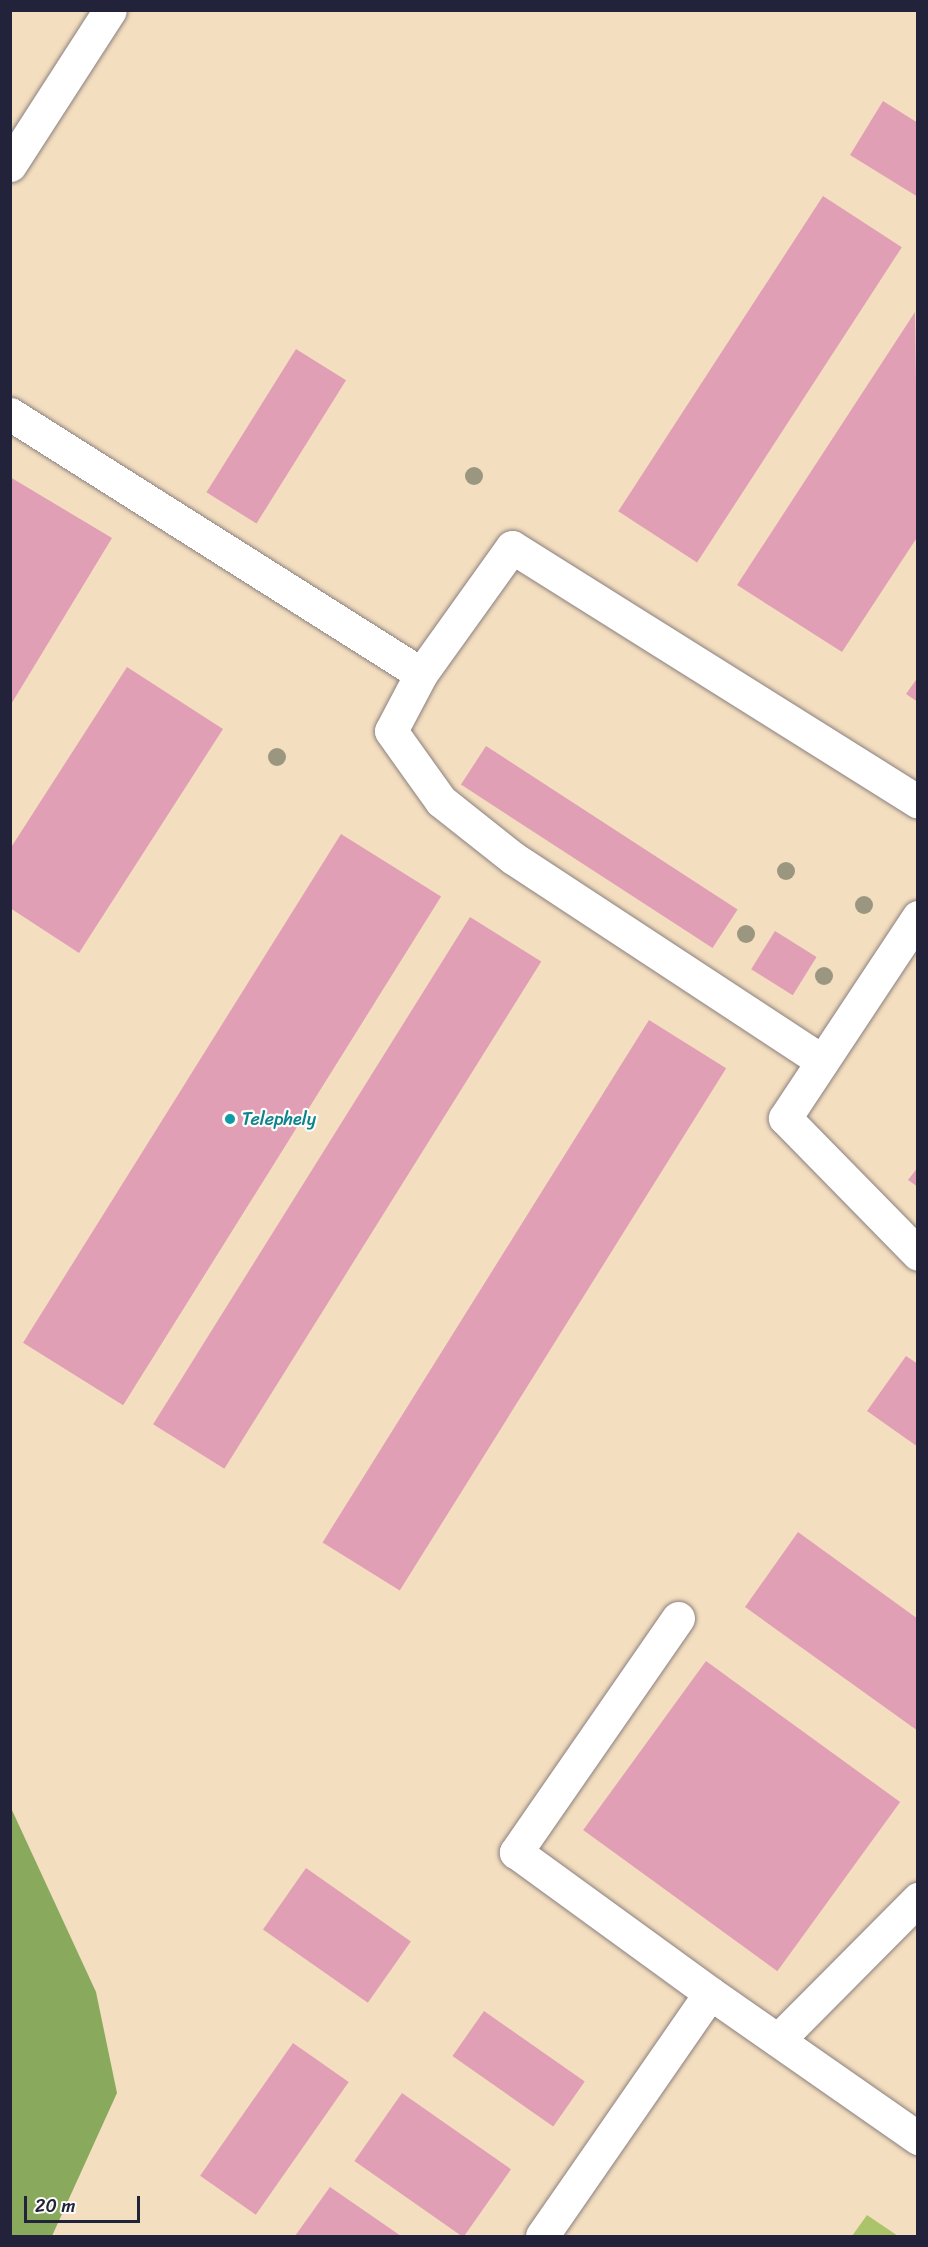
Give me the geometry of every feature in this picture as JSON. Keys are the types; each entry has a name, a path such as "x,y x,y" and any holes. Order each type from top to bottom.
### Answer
{"lane":[{"path":"10,165 110,10"},
{"path":"10,414 421,674"},
{"path":"822,1061 513,858 441,801 391,731 421,674 512,547 918,802"},
{"path":"918,917 785,1118 918,1254"},
{"path":"678,1618 516,1852 710,1993 918,2138"},
{"path":"778,2040 918,1899"},
{"path":"542,2236 710,1993"}],"green space":[{"path":"11,1808 96,1992 117,2093 52,2236 11,2236"},
{"path":"867,2215 898,2236 852,2236"}],"building":[{"path":"883,101 918,123 918,197 850,155"},
{"path":"823,196 902,247 697,563 618,511"},
{"path":"915,312 918,536 842,652 737,585"},
{"path":"296,349 346,380 256,524 206,492"},
{"path":"10,477 112,538 10,706"},
{"path":"127,667 223,729 79,953 10,908 10,849"},
{"path":"918,677 918,702 906,694"},
{"path":"486,746 738,909 713,948 461,785"},
{"name":"Telephely","path":"341,834 441,897 123,1405 23,1343"},
{"path":"470,917 541,962 224,1469 153,1424"},
{"path":"775,931 817,957 793,995 751,969"},
{"path":"649,1020 726,1068 400,1591 323,1542"},
{"path":"918,1167 918,1187 908,1180"},
{"path":"906,1356 918,1364 918,1447 867,1411"},
{"path":"798,1532 918,1619 918,1731 745,1607"},
{"path":"706,1661 900,1802 777,1971 583,1830"},
{"path":"306,1868 411,1941 368,2003 263,1929"},
{"path":"484,2011 585,2082 553,2127 452,2056"},
{"path":"293,2043 349,2082 256,2215 200,2176"},
{"path":"402,2093 511,2169 464,2236 462,2236 354,2161"},
{"path":"330,2187 401,2236 295,2236"}],"place":[{"name":"Telephely","path":"230,1119"}]}
